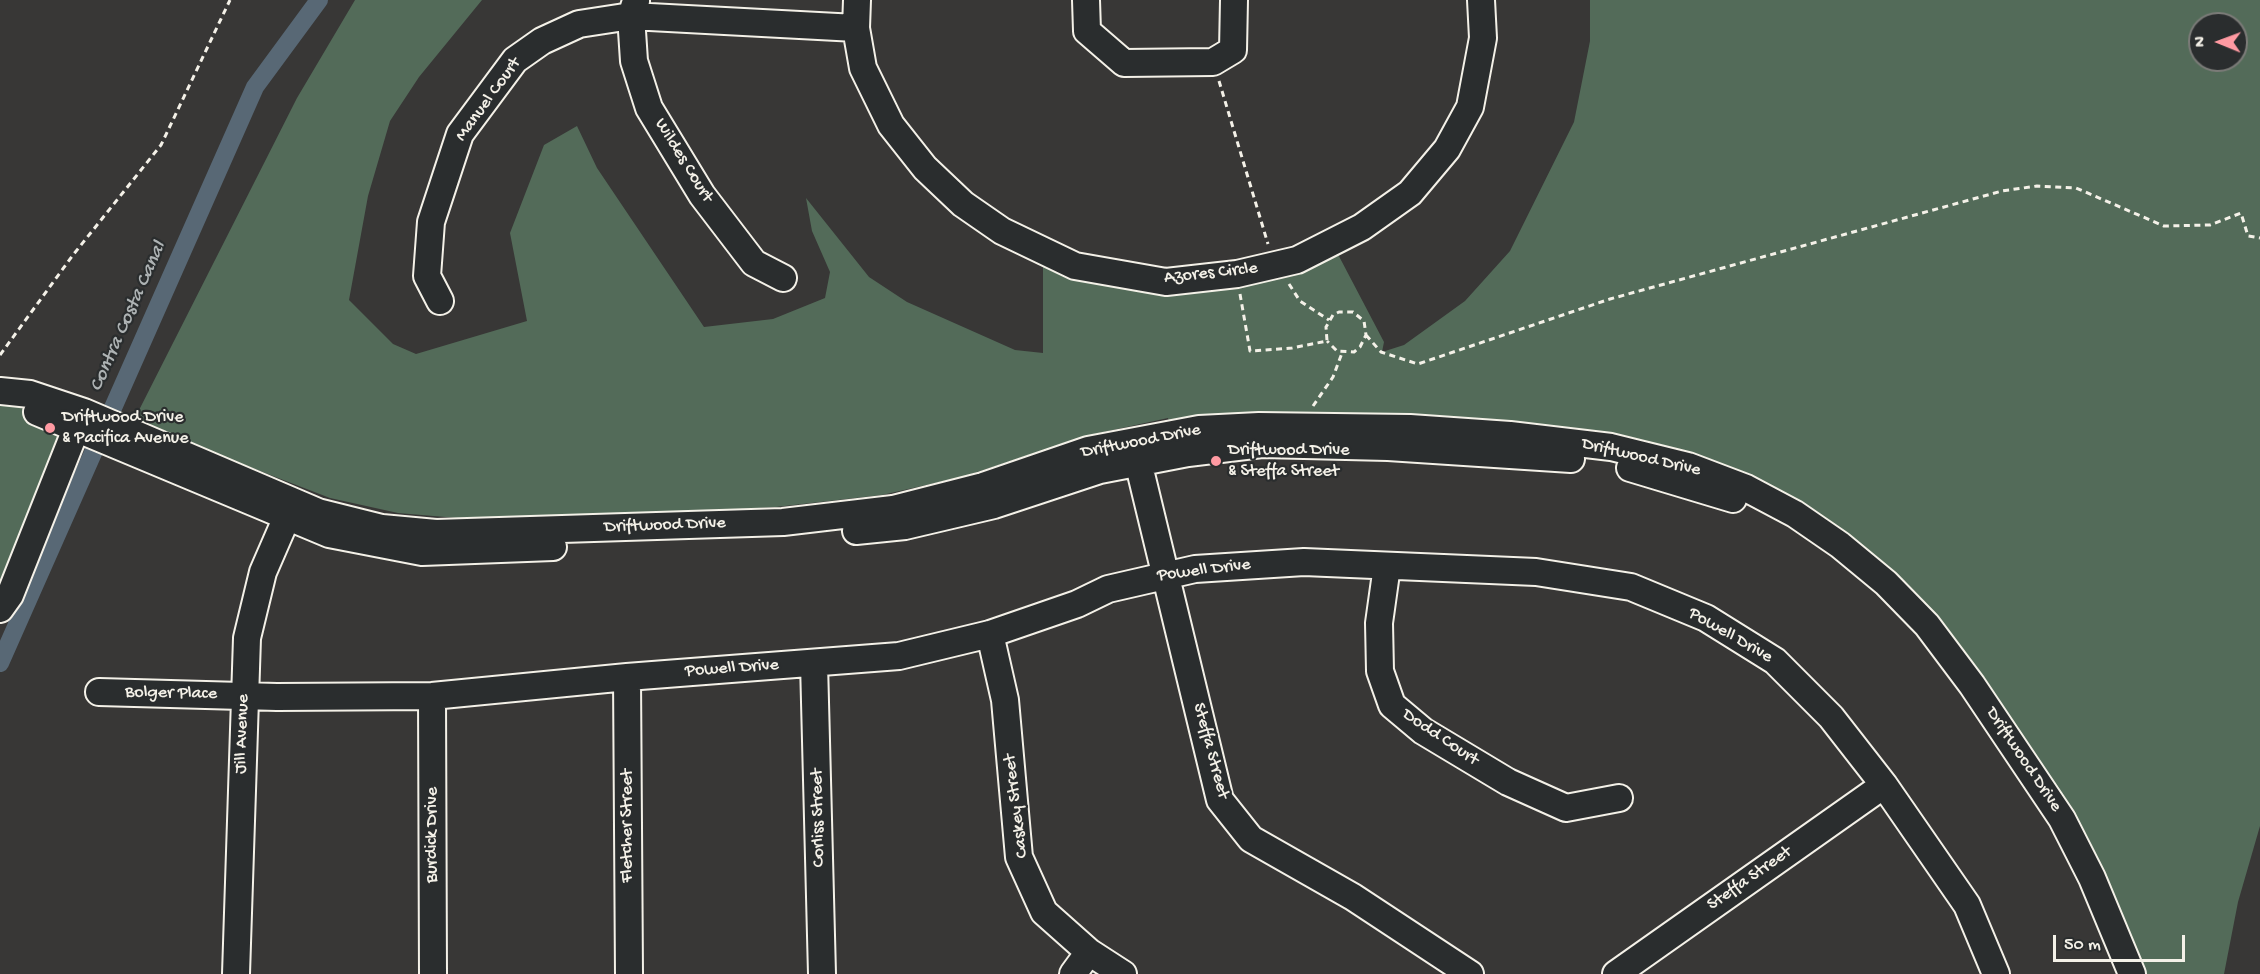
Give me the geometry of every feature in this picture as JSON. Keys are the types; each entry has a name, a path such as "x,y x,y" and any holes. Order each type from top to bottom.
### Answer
{"street":[{"name":"Azores Circle","path":"857,0 856,28 863,68 891,125 925,168 963,204 1002,231 1043,252 1086,268 1166,282 1237,274 1275,267 1297,260 1362,227 1410,193 1447,149 1470,107 1483,38 1481,0"},
{"path":"1086,0 1087,31 1124,63 1213,62 1233,50 1234,0"},
{"name":"Manuel Court","path":"440,301 428,276 431,222 460,134 515,60 542,41 579,24 634,8 856,28"},
{"name":"Wildes Court","path":"634,8 634,61 649,108 702,195 754,263 783,278"},
{"name":"Driftwood Drive","path":"0,391 30,394 80,421 290,509 318,512 382,528 436,532 783,522 892,509 983,486 1088,450 1188,453 1262,444 1388,447 1606,461 1739,501 1834,555 1894,612 1953,683 2054,829 2118,974"},
{"name":"Driftwood Drive","path":"0,400 80,421"},
{"path":"0,609 10,595 80,421"},
{"name":"Driftwood Drive","path":"1136,452 1198,429 1410,428 1510,435 1611,447 1688,465 1746,488 1795,514 1840,545 1887,583 1927,625 1972,685 2062,819 2092,878 2132,974"},
{"name":"Steffa Street","path":"1136,452 1220,800 1251,839 1353,897 1470,974"},
{"name":"Jill Avenue","path":"236,974 247,639 260,583 290,509"},
{"name":"Powell Drive","path":"244,695 432,696 627,677 899,656 990,634 1077,604 1108,589 1165,574 1195,569 1304,562 1536,572 1621,585 1707,618 1774,661 1831,717 1884,785 1968,905 1994,973"},
{"name":"Dodd Court","path":"1387,566 1379,623 1380,671 1392,705 1423,731 1508,782 1566,808 1619,798"},
{"name":"Caskey Street","path":"990,634 1005,700 1019,857 1044,912 1089,952 1123,974"},
{"name":"Corliss Street","path":"814,663 822,974"},
{"name":"Fletcher Street","path":"627,677 629,974"},
{"name":"Bolger Place","path":"99,692 244,695"},
{"name":"Burdick Drive","path":"432,696 433,974"},
{"name":"Steffa Street","path":"1616,974 1884,785"},
{"path":"1073,974 1089,952"}],"path":[{"path":"0,355 160,145 230,0"},
{"path":"1213,62 1275,267 1300,301 1329,320"},
{"path":"1366,335 1381,352 1418,364 1610,299 2002,191 2037,186 2076,188 2164,226 2210,225 2241,213 2248,236 2260,237"},
{"path":"1237,274 1250,351 1292,348 1327,341"},
{"path":"1339,312 1353,312 1364,321 1366,335 1364,342 1354,352 1342,352 1327,341 1326,327 1329,320 1339,312"},
{"path":"1299,427 1333,377 1342,352"}],"green space":[{"path":"355,0 482,0 419,77 390,121 368,196 349,300 393,344 416,354 527,321 510,233 544,145 577,126 597,168 704,327 773,319 825,298 830,272 812,231 806,198 869,277 907,302 1015,350 1043,353 1043,252 1166,282 1331,241 1384,342 1382,352 1404,345 1465,301 1510,251 1574,122 1590,41 1590,0 2260,0 2260,826 2238,902 2224,974 2141,974 2098,872 1846,538 1654,446 1169,422 1168,418 1090,435 962,477 882,495 776,507 680,513 457,518 398,513 330,498 133,422 297,98"},
{"path":"0,400 76,429 0,609"}],"waterway":[{"name":"Contra Costa Canal","path":"0,663 255,87 319,0"}],"place":[{"name":"Driftwood Drive & Pacifica Avenue","path":"50,428"},
{"name":"Driftwood Drive & Steffa Street","path":"1216,461"}]}
